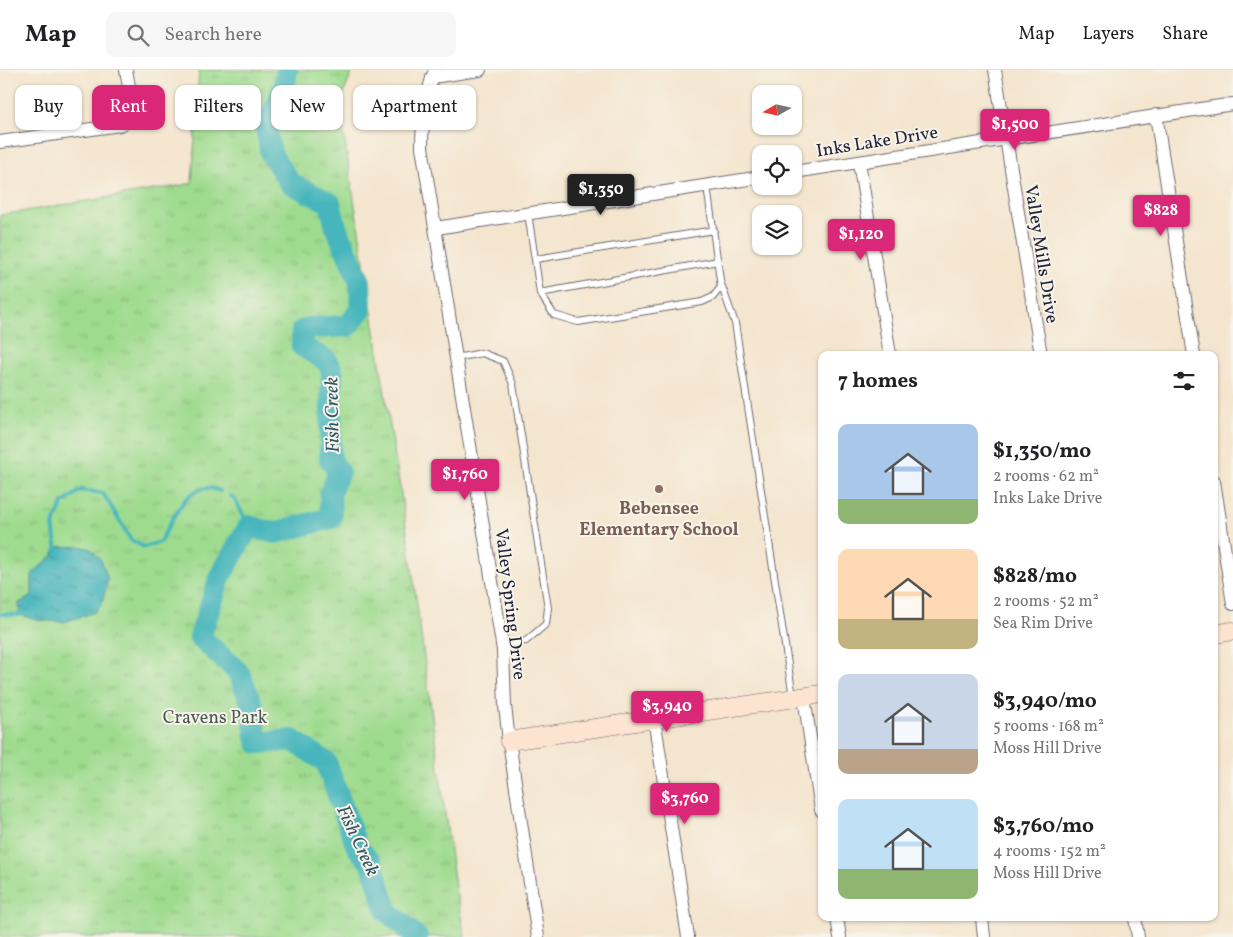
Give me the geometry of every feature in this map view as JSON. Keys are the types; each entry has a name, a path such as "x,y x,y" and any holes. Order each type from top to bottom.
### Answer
{"street":[{"path":"0,142 120,125 128,120 130,113 126,70"},
{"path":"433,74 480,70"},
{"name":"Valley Mills Drive","path":"995,70 1040,351"},
{"name":"Valley Spring Drive","path":"433,74 424,102 422,147 502,646 509,741 538,937"},
{"name":"Inks Lake Drive","path":"802,171 1233,104"},
{"path":"1156,115 1193,351"},
{"path":"858,162 889,351"},
{"path":"436,228 752,178"},
{"path":"1218,507 1233,604"},
{"path":"1218,633 1233,631"},
{"path":"509,741 806,696 818,787"},
{"path":"654,718 688,937"},
{"path":"837,921 840,937"},
{"path":"982,921 984,937"},
{"path":"1135,921 1138,937"}],"lane":[{"path":"707,186 721,284 735,323 806,696"},
{"path":"528,213 540,293 554,315 578,322 702,302 713,296 721,287 721,284"},
{"path":"536,259 714,230"},
{"path":"540,293 718,261"},
{"path":"456,358 482,353 503,361 513,384 548,608 546,624 526,641 502,646"}],"green space":[{"name":"Cravens Park","path":"199,70 353,70 343,95 343,85 271,85 271,130 343,130 408,538 455,887 465,937 0,937 0,215 192,183 195,130 261,130 261,85 198,85"}],"water":[{"path":"79,546 91,549 101,560 108,579 102,604 95,612 64,622 36,620 20,615 19,603 32,596 32,574 53,555 57,547"}],"waterway":[{"name":"Fish Creek","path":"287,70 285,86 266,128 271,154 290,183 330,203 336,227 360,282 361,309 348,326 310,328 302,331 302,346 327,361 332,371 330,459 339,472 330,493 331,518 274,533 249,526 220,577 200,637 239,673 252,705 258,743 292,740 326,762 357,847 372,864 387,911 417,937"},
{"path":"57,552 53,525 63,503 81,490 103,493 131,540 144,547 160,542 176,513 191,495 199,490 209,488 220,491"},
{"path":"230,496 234,498 249,526"},
{"path":"0,614 20,615 25,613"}],"place":[{"name":"Bebensee Elementary School","path":"659,489"}]}
